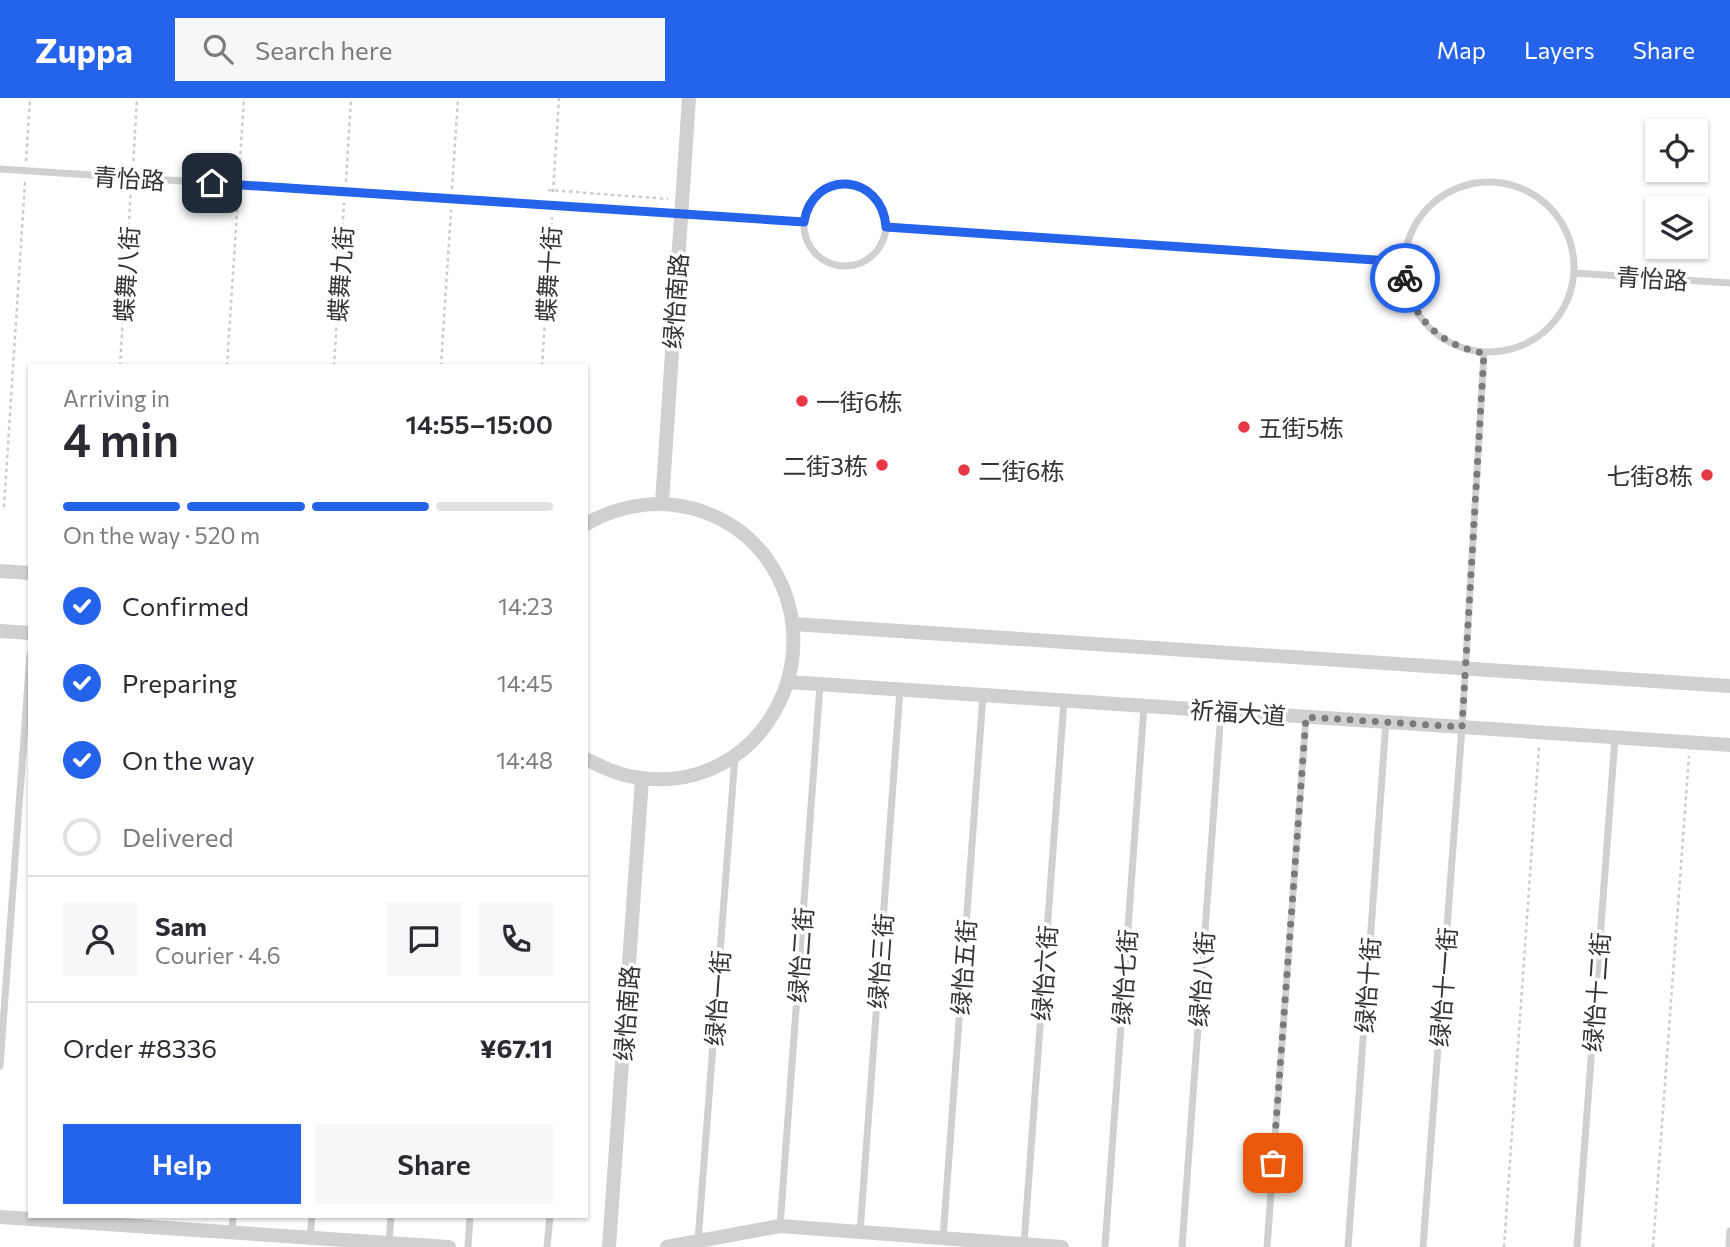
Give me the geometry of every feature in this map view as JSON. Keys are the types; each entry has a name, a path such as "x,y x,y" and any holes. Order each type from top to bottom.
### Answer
{"street":[{"name":"绿怡南路","path":"662,503 689,98"},
{"path":"588,523 603,514 632,506 662,503 689,507 715,516 739,530 760,549 776,572 787,597 793,624 794,653 788,682 770,719 758,735 735,755 706,770 674,778 642,779 610,771 588,760"},
{"path":"0,571 28,573"},
{"path":"793,624 1730,686"},
{"path":"0,631 28,633"},
{"name":"祈福大道","path":"788,682 1730,745"},
{"name":"绿怡南路","path":"610,1247 642,779"},
{"path":"0,1217 28,1218"},
{"path":"37,1218 153,1222 232,1233 449,1247"},
{"path":"667,1247 780,1226 1062,1247"}],"lane":[{"name":"青怡路","path":"0,170 552,205 681,207 804,222"},
{"path":"1495,182 1510,184 1530,193 1558,217 1571,243 1574,273 1567,302 1551,326 1533,340 1513,349 1484,353 1455,346 1430,329 1421,318 1408,291 1405,262 1411,233 1423,214 1439,198 1466,185 1495,182"},
{"path":"843,184 862,187 870,192 882,208 886,227 880,246 873,254 866,260 847,266 819,257 807,241 804,222 806,212 816,195 824,189 843,184"},
{"path":"886,227 1405,262"},
{"name":"青怡路","path":"1574,273 1730,283"},
{"name":"绿怡十一街","path":"1423,1247 1462,727 1484,353"},
{"path":"0,1066 28,682"},
{"name":"绿怡二街","path":"780,1226 820,685"},
{"name":"绿怡三街","path":"860,1232 900,690"},
{"name":"绿怡五街","path":"943,1238 983,695"},
{"name":"绿怡六街","path":"1024,1244 1064,701"},
{"name":"绿怡七街","path":"1105,1247 1144,706"},
{"name":"绿怡八街","path":"1182,1247 1221,711"},
{"path":"1267,1247 1306,717"},
{"name":"绿怡十街","path":"1348,1247 1386,722"},
{"name":"绿怡十二街","path":"1577,1247 1615,737"},
{"name":"绿怡一街","path":"698,1241 735,755"},
{"path":"232,1233 233,1218"},
{"path":"310,1238 312,1218"},
{"path":"389,1243 391,1218"},
{"path":"468,1247 470,1218"},
{"path":"547,1247 550,1218"},
{"path":"1729,1247 1730,1231"}],"path":[{"path":"4,507 30,98"},
{"name":"蝶舞八街","path":"120,364 137,98"},
{"path":"227,364 244,98"},
{"name":"蝶舞九街","path":"334,364 351,98"},
{"path":"441,364 458,98"},
{"name":"蝶舞十街","path":"542,364 559,98"},
{"path":"551,191 681,207"},
{"path":"1504,1247 1540,732"},
{"path":"1653,1247 1690,742"}],"way so far":[{"path":"1273,1163 1306,717 1462,727 1484,353 1455,346 1430,329 1413,305 1405,278"}],"place":[{"name":"一街6栋","path":"802,401"},
{"name":"五街5栋","path":"1244,427"},
{"name":"二街3栋","path":"882,465"},
{"name":"二街6栋","path":"964,470"},
{"name":"七街8栋","path":"1707,475"}],"route":[{"path":"212,183 804,222 810,203 816,195 833,186 852,184 870,192 877,200 882,208 886,227 1405,262 1405,278"}]}
